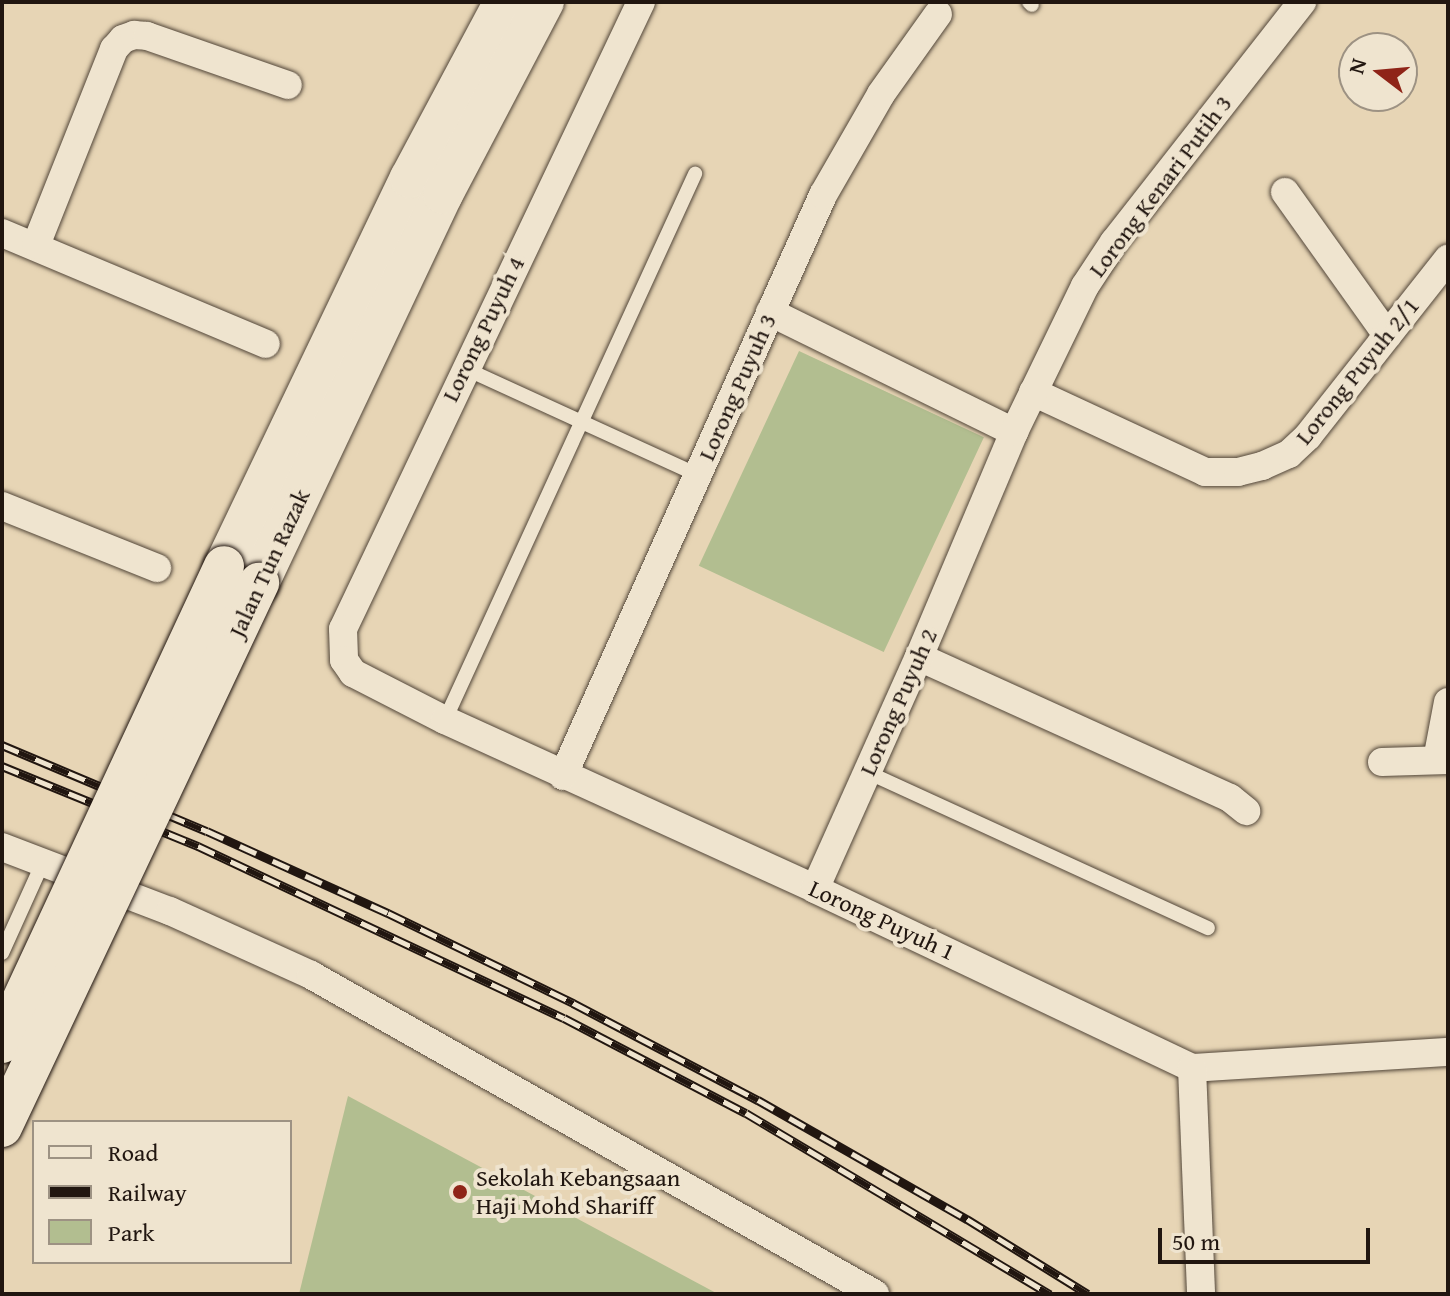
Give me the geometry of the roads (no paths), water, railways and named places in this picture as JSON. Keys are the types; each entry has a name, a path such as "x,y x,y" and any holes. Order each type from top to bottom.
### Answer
{"main road":[{"name":"Jalan Tun Razak","path":"2,1043 224,566 410,178 504,2"},
{"name":"Jalan Tun Razak","path":"2,1127 443,194 544,2"}],"street":[{"name":"Lorong Puyuh 4","path":"344,660 343,629 464,368 641,2"},
{"name":"Lorong Kenari Putih 3","path":"979,514 1014,432 1085,286 1114,242 1302,2"},
{"name":"Lorong Puyuh 3","path":"563,776 770,312 851,141 938,14"},
{"path":"36,245 114,49 123,39 134,35 147,36 288,85"},
{"path":"1285,192 1387,335"},
{"path":"2,233 266,344"},
{"name":"Lorong Puyuh 2/1","path":"1033,392 1205,472 1238,472 1289,454 1308,436 1448,259"},
{"path":"770,312 1014,432"},
{"path":"2,506 157,568"},
{"name":"Lorong Puyuh 2","path":"815,889 979,514"},
{"path":"919,657 1230,798 1246,811"},
{"name":"Lorong Puyuh 1","path":"344,660 361,678 445,720 815,889 1192,1068 1448,1052"},
{"path":"1382,762 1442,760 1448,702"},
{"path":"2,847 170,911 311,975 875,1294"},
{"path":"1192,1068 1201,1294"}],"lane":[{"path":"445,720 695,174"},
{"path":"464,368 698,475"},
{"path":"867,772 1208,928"},
{"path":"2,953 43,862"}],"railway":[{"path":"2,745 207,831 388,913 573,1003 758,1100 967,1219 1088,1294"},
{"path":"2,766 198,846 564,1018 746,1113 1050,1294"}],"place":[{"name":"Sekolah Kebangsaan Haji Mohd Shariff","path":"460,1192"}]}
